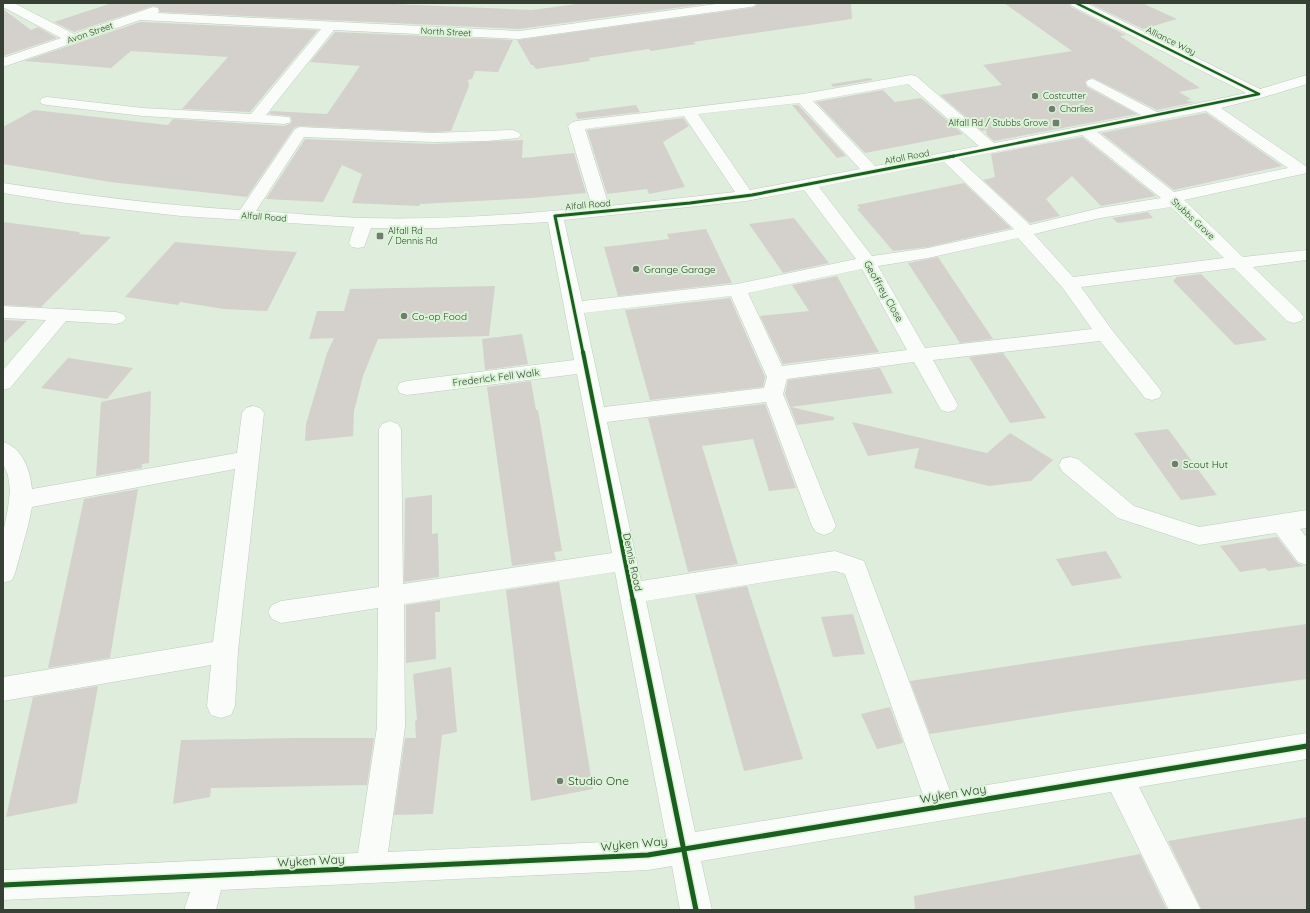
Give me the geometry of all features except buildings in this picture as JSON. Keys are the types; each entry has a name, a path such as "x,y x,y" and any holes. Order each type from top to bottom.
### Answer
{"street":[{"path":"4,3 73,39"},
{"name":"North Street","path":"140,16 519,35 679,8 750,3"},
{"name":"Alliance Way","path":"1076,3 1260,94"},
{"name":"Avon Street","path":"3,63 170,6"},
{"path":"255,119 330,26"},
{"path":"602,212 576,126 688,111 804,98 911,79 992,149"},
{"path":"1093,83 1156,117"},
{"name":"Alfall Road","path":"11,189 125,205 244,216 364,223 438,223 555,216 746,196 1156,117 1209,106 1303,83"},
{"path":"804,98 871,172"},
{"path":"47,101 143,112 284,120"},
{"path":"573,308 737,290 868,262 928,253 1024,232 1100,213 1301,176 1301,170 1209,106"},
{"path":"688,111 746,196"},
{"name":"Stubbs Grove","path":"1085,130 1173,200 1294,317"},
{"path":"244,216 300,132 450,138 481,138 514,135"},
{"path":"947,157 1024,232 1069,283 1105,334 1152,393"},
{"name":"Geoffrey Close","path":"809,184 868,262 948,405"},
{"path":"3,203 11,189"},
{"name":"Dennis Road","path":"555,216 584,366 696,910"},
{"path":"358,243 364,223"},
{"path":"1069,283 1307,255"},
{"path":"737,290 777,377 773,394 824,526"},
{"path":"3,312 116,318"},
{"path":"3,383 61,315"},
{"path":"775,374 920,355 1105,334"},
{"name":"Frederick Fell Walk","path":"407,388 584,366"},
{"path":"595,416 773,394"},
{"path":"221,706 225,651 247,459 254,412"},
{"path":"371,868 391,727 390,429"},
{"path":"3,450 10,455 20,478 21,500 14,540 3,573"},
{"path":"21,500 247,459"},
{"path":"1070,465 1126,512 1199,536 1307,520"},
{"path":"1282,523 1307,555"},
{"path":"281,612 624,561"},
{"path":"631,593 835,561 854,568 940,806"},
{"path":"3,689 225,651"},
{"name":"Wyken Way","path":"3,885 648,855 1307,746"},
{"path":"1119,777 1185,910"},
{"path":"200,910 210,876"}],"cycle path":[{"path":"1076,3 1259,94"},
{"path":"696,910 555,216 690,203 752,195 1106,126 1259,94"},
{"path":"3,885 648,855 1307,746"}],"place":[{"name":"Costcutter","path":"1035,96"},
{"name":"Charlies","path":"1052,109"},
{"name":"Alfall Rd / Stubbs Grove","path":"1056,123"},
{"name":"Alfall Rd / Dennis Rd","path":"380,236"},
{"name":"Grange Garage","path":"636,269"},
{"name":"Co-op Food","path":"404,316"},
{"name":"Scout Hut","path":"1175,464"},
{"name":"Studio One","path":"560,781"}]}
